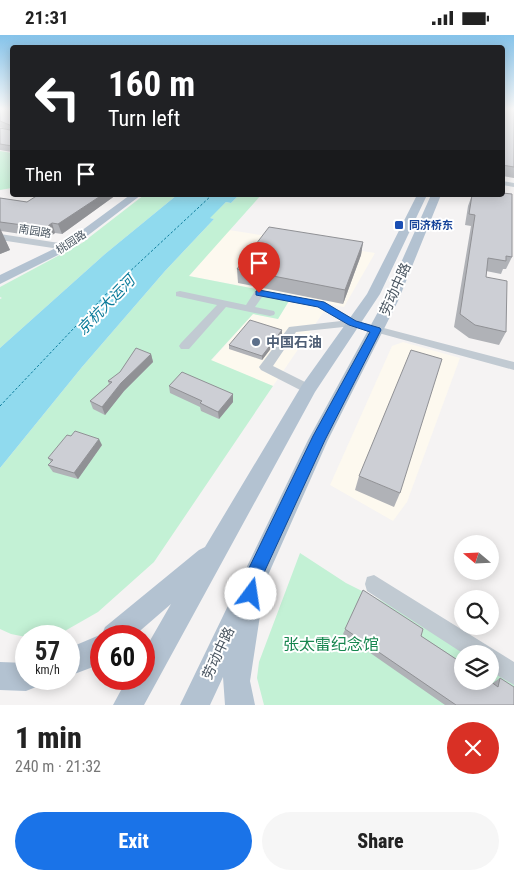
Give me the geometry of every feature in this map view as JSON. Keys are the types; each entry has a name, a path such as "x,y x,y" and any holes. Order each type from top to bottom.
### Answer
{"main road":[{"name":"桃园路","path":"0,274 62,246 125,197"},
{"name":"桃园路","path":"0,280 62,246 133,197"},
{"name":"劳动中路","path":"155,657 308,389 373,294 421,197"},
{"name":"劳动中路","path":"195,705 318,440 391,301 435,197"},
{"path":"127,625 216,550"},
{"path":"240,705 236,681 254,576"},
{"path":"0,677 15,677"},
{"name":"劳动中路","path":"128,705 136,690"}],"street":[{"name":"南园路","path":"0,237 62,246"},
{"path":"249,308 259,293 321,305 353,323 514,366"},
{"path":"180,294 270,313"},
{"path":"185,347 224,303"},
{"path":"308,389 265,367 293,329 353,323"},
{"path":"374,584 469,645"},
{"path":"499,665 514,674"}],"shaded area":[{"path":"229,230 375,253 344,307 329,304 273,386 211,361 253,314 278,319 292,296 189,276"},
{"path":"403,342 460,358 407,502 393,521 330,485 392,346"}],"green space":[{"path":"0,151 10,153 10,188 0,190"},
{"path":"141,197 175,197 105,254 0,348 0,299 2,298 0,297 0,287 82,243"},
{"path":"237,197 259,197 189,276 292,296 278,319 253,314 211,360 273,386 154,562 98,612 75,625 15,625 15,635 0,629 0,468 82,367 165,271 214,219 209,218 226,202 231,203"},
{"name":"张太雷纪念馆","path":"300,553 346,583 416,618 456,645 454,645 454,690 499,690 499,673 514,684 514,705 264,705 257,678 259,662"}],"water":[{"name":"京杭大运河","path":"175,197 237,197 231,203 226,202 210,218 214,219 165,271 82,367 0,468 0,348 105,254"}],"building":[{"path":"0,140 10,140 10,146 0,144"},
{"path":"505,140 514,140 514,167 505,166"},
{"path":"505,193 512,194 512,257 506,256 506,261 488,258 486,277 507,281 506,332 475,325 460,314 475,215 469,214 472,197 505,197"},
{"path":"35,197 99,197 58,224 52,223 45,228 0,222 0,198 27,202"},
{"path":"269,227 363,242 345,290 237,269"},
{"name":"中国石油","path":"250,320 282,330 262,356 229,345"},
{"path":"136,348 151,354 121,383 102,407 90,401 112,382 108,381 120,372"},
{"path":"411,350 442,359 400,493 359,476"},
{"path":"182,372 233,394 218,412 200,403 202,401 169,386"},
{"path":"75,431 99,439 74,473 48,465 53,460 48,458 67,435 71,436"},
{"path":"363,590 423,629 421,636 454,658 454,690 499,690 500,678 514,687 514,705 456,705 345,629"}],"ferry route":[{"path":"0,406 112,288 210,197"}],"place":[{"name":"同济桥东","path":"399,225"},
{"name":"中国石油","path":"256,342"}],"route":[{"path":"251,594 254,576 318,440 376,330 353,323 321,305 259,293"}]}
